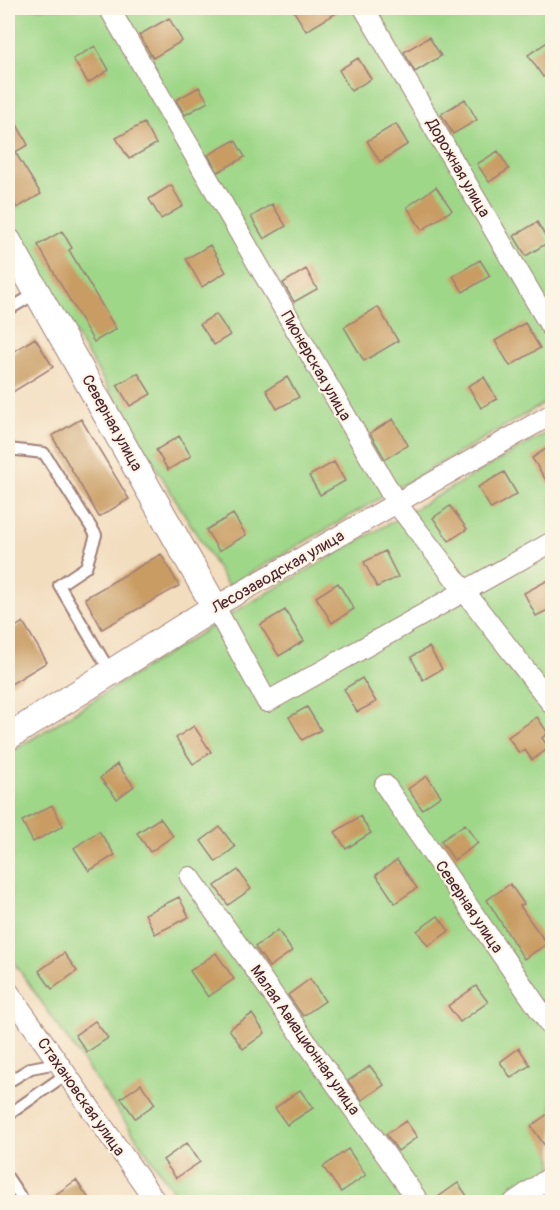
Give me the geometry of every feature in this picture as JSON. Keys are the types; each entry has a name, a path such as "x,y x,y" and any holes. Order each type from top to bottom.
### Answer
{"street":[{"name":"Пионерская улица","path":"109,8 397,504 552,704"},
{"name":"Дорожная улица","path":"364,8 552,329"},
{"name":"Северная улица","path":"8,241 215,607"},
{"name":"Лесозаводская улица","path":"8,737 215,607 552,414"},
{"path":"215,607 267,702 552,542"},
{"name":"Северная улица","path":"386,785 552,1028"},
{"name":"Малая Авиационная улица","path":"190,877 419,1203"},
{"name":"Стахановская улица","path":"8,991 156,1203"},
{"path":"514,1203 552,1176"}],"lane":[{"path":"8,310 38,291"},
{"path":"8,449 44,453 96,535 86,567 59,585 111,674"},
{"path":"8,1082 31,1068 61,1069"},
{"path":"8,1115 61,1069"},
{"path":"8,1178 24,1203"}],"green space":[{"path":"8,8 552,8 552,399 228,586 8,223"},
{"path":"552,430 552,1202 181,1202 8,954 8,754 231,614"}],"building":[{"path":"292,8 345,8 306,31"},
{"path":"169,18 182,41 153,58 139,35"},
{"path":"429,37 441,56 415,72 404,52"},
{"path":"552,39 552,71 543,77 528,55"},
{"path":"95,46 109,70 88,83 73,59"},
{"path":"358,58 371,79 351,91 339,70"},
{"path":"199,87 208,102 185,115 176,100"},
{"path":"465,99 477,120 453,134 441,114"},
{"path":"8,108 28,145 15,152 41,194 17,208 8,191"},
{"path":"144,123 156,144 129,159 116,138"},
{"path":"396,124 408,144 380,162 367,141"},
{"path":"235,140 245,157 218,172 208,155"},
{"path":"498,151 509,169 489,182 477,164"},
{"path":"171,185 183,206 161,219 149,199"},
{"path":"436,187 452,210 422,230 407,207"},
{"path":"272,204 286,226 264,239 251,217"},
{"path":"537,222 549,242 526,256 514,236"},
{"path":"62,231 72,248 69,250 116,329 94,342 38,245"},
{"path":"210,245 226,272 202,287 186,259"},
{"path":"480,260 490,276 463,292 453,276"},
{"path":"306,269 317,289 294,302 283,283"},
{"path":"378,307 398,341 364,361 344,327"},
{"path":"216,314 230,335 214,345 200,324"},
{"path":"525,323 540,348 510,366 495,341"},
{"path":"35,338 53,367 8,395 8,355"},
{"path":"138,373 151,394 130,406 117,385"},
{"path":"287,377 299,397 277,409 266,390"},
{"path":"484,377 497,399 481,408 468,386"},
{"path":"81,419 129,499 99,517 52,436"},
{"path":"393,419 408,445 385,459 370,433"},
{"path":"179,436 191,456 168,470 156,450"},
{"path":"552,445 552,490 532,458"},
{"path":"334,462 345,481 320,495 309,476"},
{"path":"504,472 517,494 491,509 478,487"},
{"path":"450,506 467,529 449,541 433,518"},
{"path":"233,514 246,535 219,551 206,530"},
{"path":"385,551 398,577 377,587 364,562"},
{"path":"161,554 179,586 102,629 85,598"},
{"path":"552,578 552,608 536,616 524,593"},
{"path":"338,583 354,609 332,623 316,597"},
{"path":"285,610 304,641 279,656 260,625"},
{"path":"23,622 47,662 8,686 8,632"},
{"path":"429,647 442,669 423,680 411,657"},
{"path":"362,678 376,702 357,712 344,689"},
{"path":"307,707 321,730 302,740 289,717"},
{"path":"537,717 548,733 542,738 549,748 532,760 525,750 519,753 508,737"},
{"path":"194,726 211,752 193,764 176,738"},
{"path":"117,764 134,786 117,799 100,778"},
{"path":"427,776 441,796 422,809 408,789"},
{"path":"52,805 63,826 33,842 22,821"},
{"path":"360,816 371,833 346,849 335,832"},
{"path":"160,818 173,836 150,852 137,833"},
{"path":"465,824 478,843 454,860 441,841"},
{"path":"220,827 235,847 216,862 201,841"},
{"path":"99,831 115,855 89,871 74,848"},
{"path":"397,860 417,888 395,903 376,875"},
{"path":"238,870 251,889 228,905 215,886"},
{"path":"510,884 524,904 520,906 547,944 524,959 487,900"},
{"path":"179,897 189,917 155,934 145,914"},
{"path":"438,916 449,931 428,946 417,931"},
{"path":"278,930 292,951 269,967 255,947"},
{"path":"64,953 77,971 52,989 39,971"},
{"path":"216,953 234,979 208,997 190,971"},
{"path":"310,979 325,1001 303,1016 288,995"},
{"path":"476,986 488,1002 460,1022 448,1006"},
{"path":"252,1014 265,1033 243,1049 229,1029"},
{"path":"95,1021 108,1038 87,1052 75,1035"},
{"path":"519,1048 530,1065 511,1078 500,1062"},
{"path":"370,1066 384,1085 362,1100 348,1081"},
{"path":"141,1084 155,1104 135,1118 121,1098"},
{"path":"300,1090 313,1108 287,1125 275,1108"},
{"path":"552,1111 552,1156 531,1126"},
{"path":"406,1121 417,1137 398,1151 386,1134"},
{"path":"187,1143 200,1162 176,1178 163,1160"},
{"path":"348,1149 366,1175 341,1192 323,1167"},
{"path":"76,1180 92,1203 44,1203"},
{"path":"458,1183 472,1203 431,1203 431,1202"}]}
